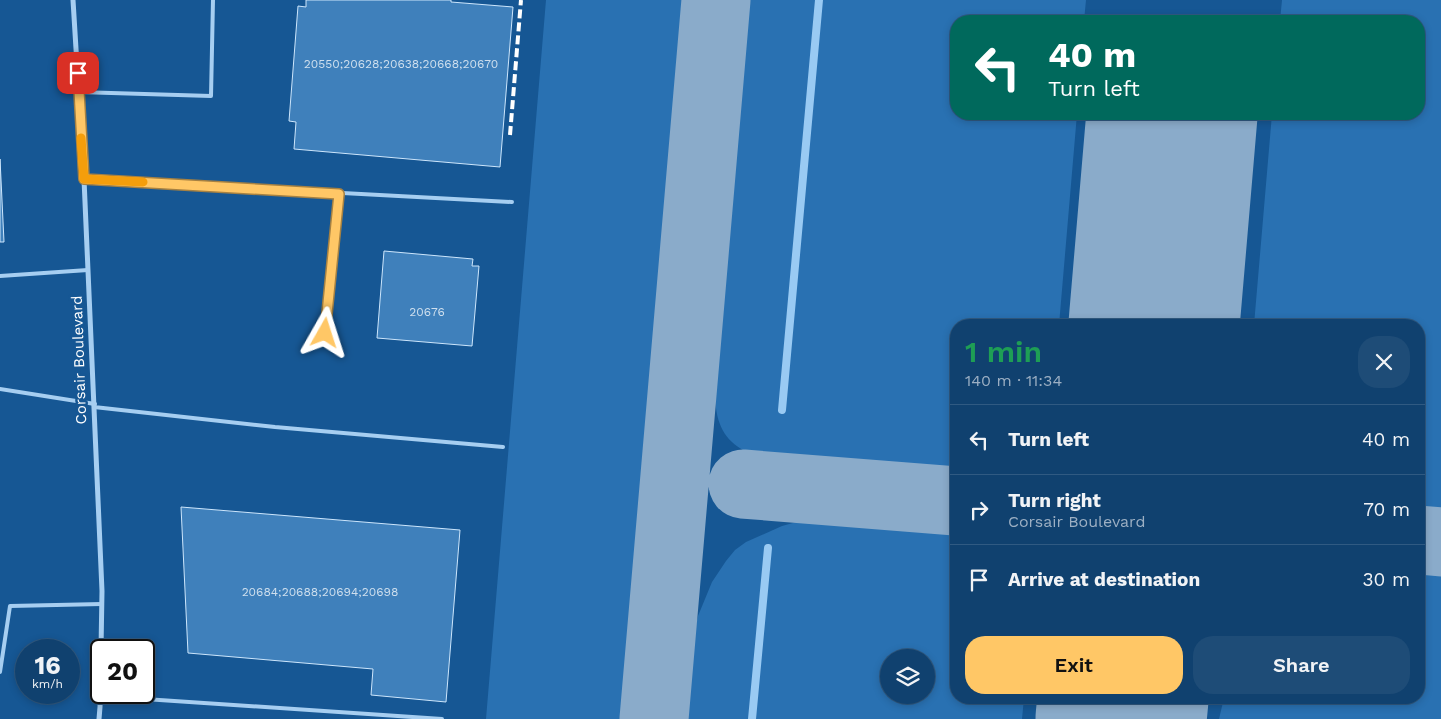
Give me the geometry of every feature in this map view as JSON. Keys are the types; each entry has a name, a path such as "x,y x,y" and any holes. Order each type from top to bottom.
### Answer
{"street":[{"name":"Corsair Boulevard","path":"73,0 84,179 102,604 101,639"},
{"name":"Corsair Boulevard","path":"99,719 100,704"}],"lane":[{"path":"78,92 210,96 213,0"},
{"path":"84,179 512,202"},
{"path":"325,333 339,194"},
{"path":"0,276 88,270"},
{"path":"0,389 94,406 276,427 503,447"},
{"path":"0,672 10,606 102,604"},
{"path":"155,700 442,719"}],"shaded area":[{"path":"546,0 686,0 623,719 486,719"},
{"path":"748,0 1086,0 1085,15 950,15 950,120 1076,120 1060,319 950,319 950,475 756,457 734,444 721,427 716,410 715,374"},
{"path":"1282,0 1441,0 1441,514 1425,513 1425,319 1255,319 1271,120 1425,120 1425,15 1281,15"},
{"path":"827,520 950,531 950,704 1023,704 1022,719 687,719 694,634 698,616 712,582 735,550 746,542 782,526 800,521"},
{"path":"1425,571 1441,572 1441,719 1219,719 1223,704 1425,704"}],"building":[{"path":"306,0 451,0 451,2 513,7 500,167 294,149 296,122 289,121 298,6 306,7"},
{"path":"0,159 4,242 0,242"},
{"path":"384,251 473,259 472,266 479,266 472,346 377,338"},
{"path":"181,507 460,530 446,702 371,695 373,669 188,653"}],"waterway":[{"path":"782,410 819,0"},
{"path":"752,719 768,548"}],"taxiway":[{"path":"654,719 716,0"},
{"path":"1152,319 1164,199 1157,319"},
{"path":"743,484 950,501"},
{"path":"1425,541 1441,542"},
{"path":"1124,719 1125,704"}],"runway":[{"path":"1155,319 1171,120"},
{"path":"1121,719 1122,704"}],"railway":[{"path":"510,135 521,0"}],"slow traffic":[{"path":"81,138 84,179 143,182"}],"route":[{"path":"78,73 84,179 339,194 325,333"}]}
